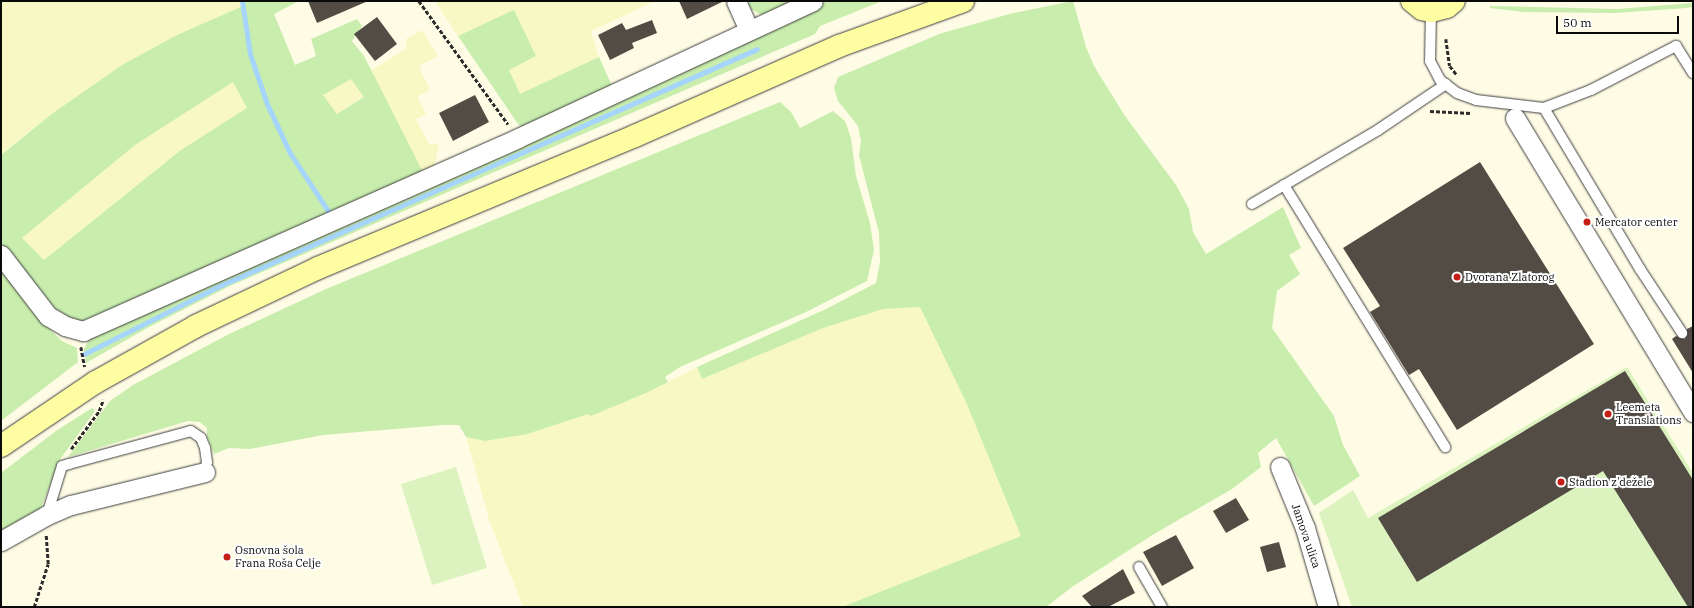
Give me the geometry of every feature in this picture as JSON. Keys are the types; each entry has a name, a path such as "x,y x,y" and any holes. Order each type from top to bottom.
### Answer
{"street":[{"path":"736,1 749,30"},
{"path":"1,255 48,316 65,326 83,330 518,138 663,72 813,1"},
{"path":"1,446 100,389 196,326 318,268 635,136 839,46 963,1"},
{"path":"1422,6 1443,9 1454,1"},
{"path":"1515,118 1693,412"},
{"name":"Jamova ulica","path":"1280,467 1305,528 1328,607"},
{"path":"1,541 47,514 71,505 205,472"}],"lane":[{"path":"1422,6 1430,61 1440,80 1457,93 1476,100 1544,108 1591,90 1676,46 1693,73"},
{"path":"1252,204 1416,105 1446,84"},
{"path":"1544,108 1636,263 1682,333"},
{"path":"1284,185 1445,447"},
{"path":"47,514 62,466 191,431 200,438 205,448 207,462 205,472"},
{"path":"1139,567 1162,607"}],"path":[{"path":"419,1 518,138"},
{"path":"1446,39 1450,66 1460,79"},
{"path":"1416,105 1427,111 1478,114"},
{"path":"62,466 65,458 99,411 100,389 84,366 81,347 83,330"},
{"path":"34,607 48,564 47,514"}],"green space":[{"path":"1,1 242,1 243,6 177,35 122,65 53,113 1,154"},
{"path":"242,1 299,1 274,14 295,65 316,56 311,39 357,19 362,26 352,41 364,56 423,172 96,320 75,321 55,314 1,248 1,155 53,113 122,65 177,35 243,6","holes":["351,79 364,97 337,114 323,95","233,82 247,108 181,150 44,260 22,238 135,145"]},
{"path":"435,1 655,1 591,31 599,57 520,95 509,70 536,56 514,10 458,36"},
{"path":"744,1 798,1 765,17 749,8"},
{"path":"829,1 882,1 820,26 815,34 232,285 149,327 86,363 84,349 88,341 101,332 378,204 680,74 784,21"},
{"path":"1073,1 1086,47 1094,66 1125,116 1176,185 1189,209 1193,232 1206,254 1283,207 1301,248 1289,255 1300,274 1277,291 1272,328 1334,416 1343,445 1360,476 1314,506 1276,438 1258,453 1261,467 1232,489 1154,534 1072,587 1046,607 842,607 1021,536 966,402 920,307 883,309 823,328 702,379 697,367 826,309 876,283 880,262 879,233 859,155 861,141 858,126 838,101 834,88 838,77 939,34 1013,13"},
{"path":"1693,3 1693,7 1687,8 1615,13 1524,12 1490,8 1490,6 1617,9"},
{"path":"514,10 536,56 509,70 520,94 599,57 614,90 525,130 518,124 458,36"},
{"path":"422,30 438,56 419,66 430,90 417,97 426,114 416,119 429,144 439,144 434,168 423,172 370,71 406,49 406,39"},
{"path":"351,79 364,96 337,114 323,95"},
{"path":"233,81 247,108 181,150 44,260 22,238 135,145"},
{"path":"780,102 791,112 800,128 833,111 845,121 851,138 856,176 870,223 874,250 867,281 806,312 680,367 665,377 668,382 648,392 591,416 588,414 527,434 485,441 466,437 459,425 443,425 323,435 250,449 229,448 214,454 207,436 207,428 200,422 188,421 68,457 110,401 133,385 229,334 326,289"},
{"path":"1,269 36,316 62,341 77,348 78,362 1,421"},
{"path":"920,307 966,402 1021,536 842,607 523,607 490,523 466,437 485,441 527,434 648,392 697,367 702,379 823,328 883,309"},
{"name":"Stadion z'dežele","path":"1627,367 1693,473 1693,607 1352,607 1319,513 1353,490 1368,518"},
{"path":"92,408 95,411 61,458 40,510 1,533 1,473 56,431"},
{"path":"456,467 487,568 432,585 401,484"}],"building":[{"path":"308,1 368,1 317,23"},
{"path":"679,1 724,1 687,19"},
{"path":"377,17 397,44 375,61 354,34"},
{"path":"652,20 657,33 632,43 634,48 610,60 598,35 622,23 626,30"},
{"path":"475,95 489,122 453,141 439,113"},
{"name":"Dvorana Zlatorog","path":"1480,162 1594,344 1457,430 1419,369 1409,375 1370,312 1380,306 1343,248"},
{"path":"1693,326 1693,373 1672,339 1676,336 1685,339 1687,329"},
{"path":"1625,371 1693,480 1693,607 1688,607 1603,471 1417,582 1378,518"},
{"path":"1236,498 1249,520 1226,533 1213,511"},
{"path":"1176,535 1194,568 1162,586 1143,552"},
{"path":"1279,542 1286,567 1267,572 1260,547"},
{"path":"1123,569 1135,593 1108,607 1092,607 1082,596"}],"waterway":[{"path":"242,1 250,54 267,104 290,153 332,217"},
{"path":"84,354 215,288 757,49"}],"place":[{"name":"Mercator center","path":"1587,222"},
{"name":"Dvorana Zlatorog","path":"1457,277"},
{"name":"Leemeta Translations","path":"1608,414"},
{"name":"Stadion z'dežele","path":"1561,482"},
{"name":"Osnovna šola Frana Roša Celje","path":"227,557"}]}
